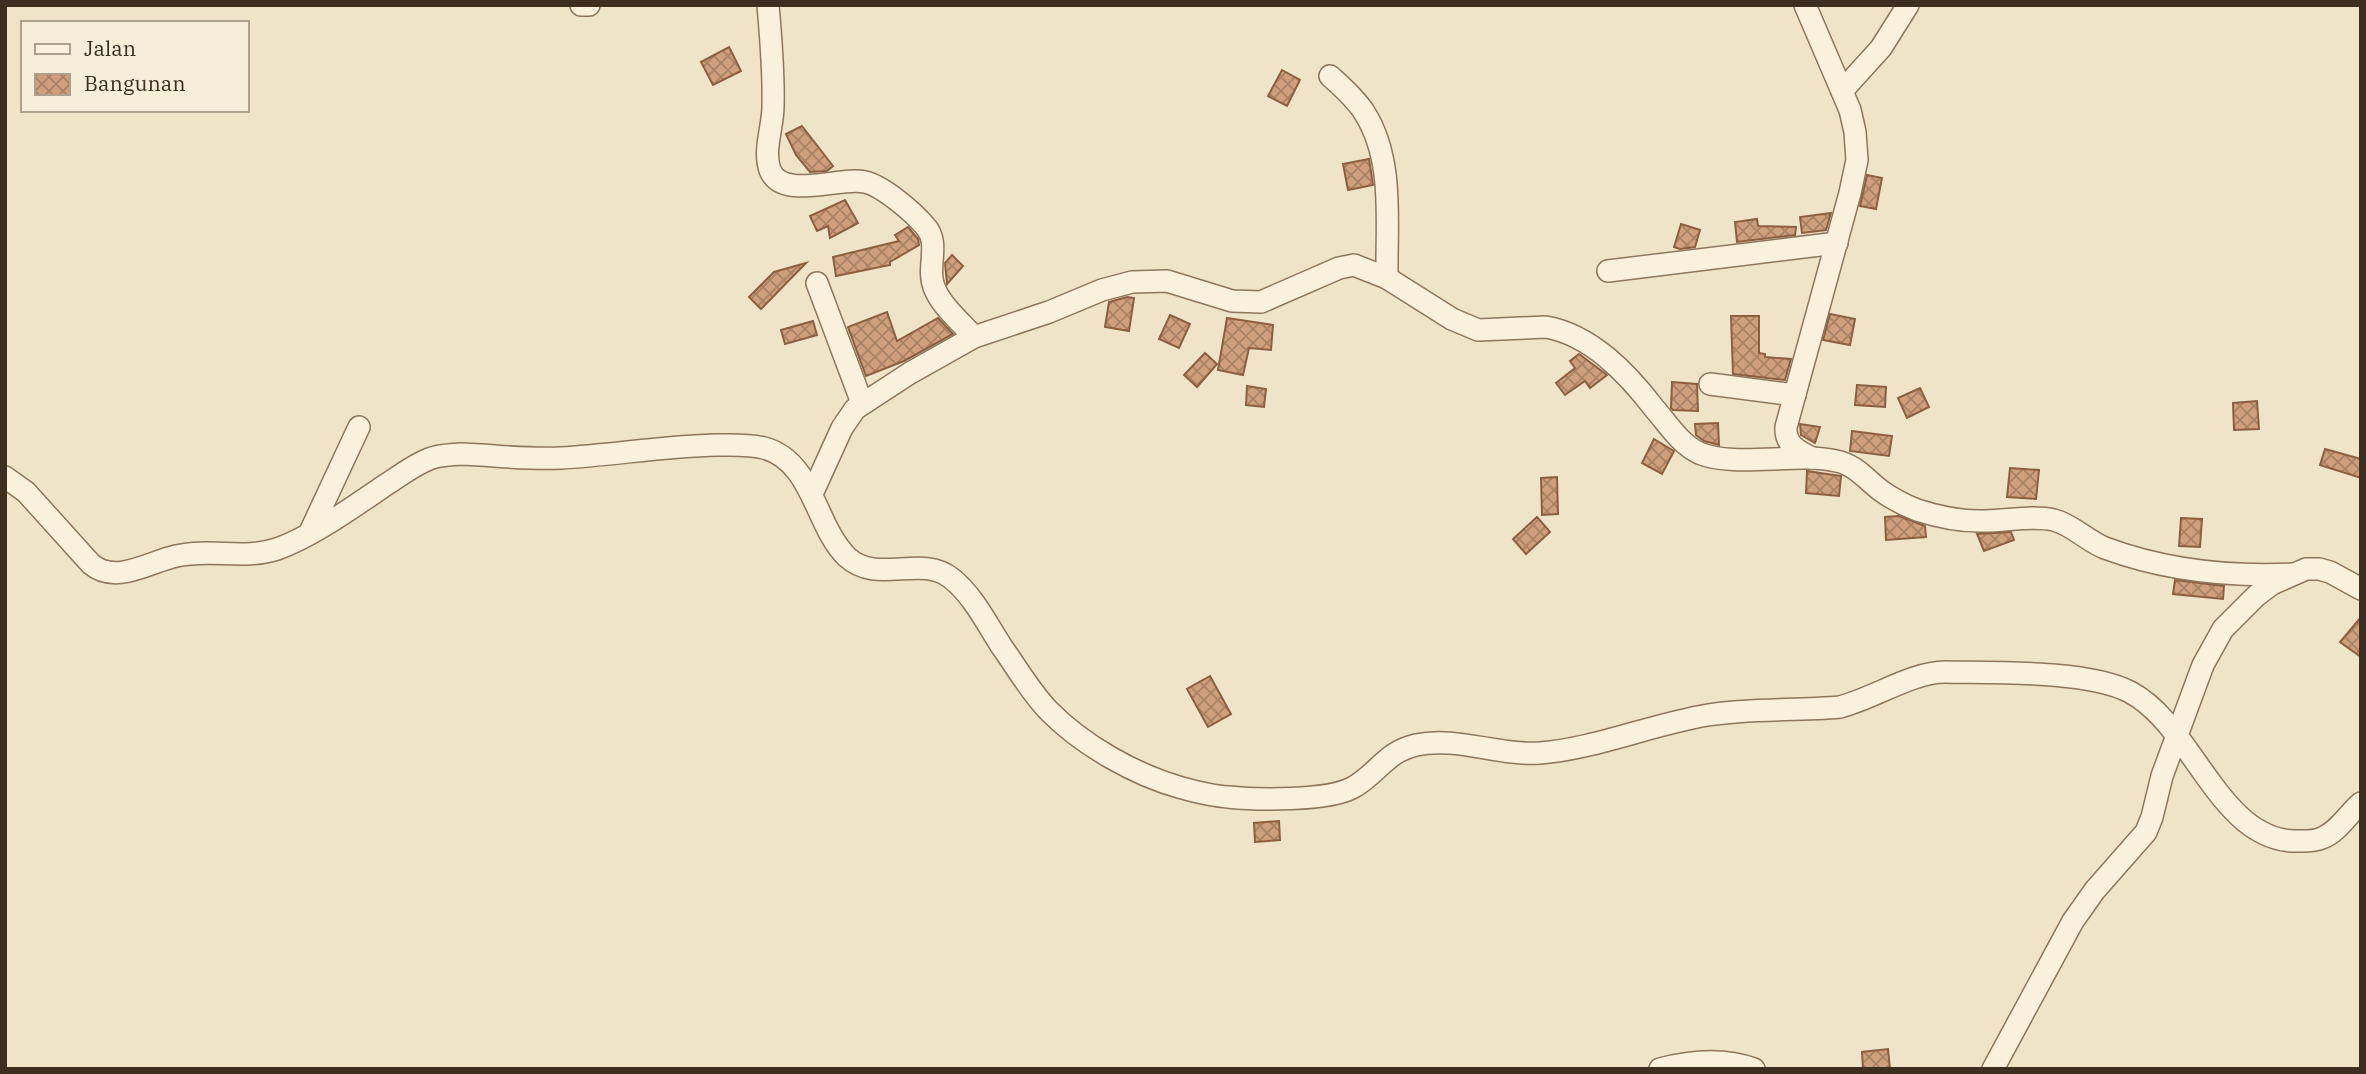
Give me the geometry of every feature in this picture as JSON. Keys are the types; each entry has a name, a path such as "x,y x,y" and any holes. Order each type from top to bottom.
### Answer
{"street":[{"path":"581,5 589,5"},
{"path":"768,5 773,107 768,162 772,175 780,182 792,186 858,181 875,185 885,192 927,228 933,248 933,286 974,337"},
{"path":"1805,5 1842,91 1855,132 1857,160 1786,427 1786,434 1793,447 1814,459"},
{"path":"1842,91 1881,48 1908,5"},
{"path":"1330,76 1358,104 1378,140 1385,171 1387,278"},
{"path":"1608,271 1837,243"},
{"path":"812,494 842,428 862,403 974,337 1049,312 1102,290 1132,282 1167,281 1232,301 1250,303 1261,302 1348,266 1363,267 1387,278 1452,319 1478,330 1546,327 1586,343 1602,353 1620,370 1646,396 1680,438 1701,453 1741,458 1831,460 1845,463 1892,498 1931,514 1968,521 2054,520 2105,547 2178,567 2243,575 2294,574"},
{"path":"817,283 862,403"},
{"path":"1710,384 1795,396"},
{"path":"310,532 359,427"},
{"path":"5,477 26,492 86,560 96,569 109,574 124,573 179,555 251,554 289,544 422,462 443,455 564,458 699,445 766,448 793,467 812,494 845,555 855,563 862,567 883,570 925,569 943,573 954,581 970,600 1033,692 1069,728 1133,769 1179,787 1210,795 1280,798 1334,794 1359,784 1395,752 1419,744 1539,753 1710,715 1840,707 1933,672 2050,676 2104,683 2138,696 2177,735 2239,818 2271,838 2305,841 2323,838 2336,829 2361,803"},
{"path":"1993,1069 2073,920 2095,890 2146,832 2162,776 2203,665 2223,629 2256,596 2306,569 2319,569 2361,589"},
{"path":"1660,1069 1707,1062 1739,1064 1754,1069"}],"building":[{"path":"729,47 741,71 713,85 701,62"},
{"path":"1282,70 1300,80 1287,106 1268,96"},
{"path":"802,126 833,166 827,171 810,172 796,155 786,134"},
{"path":"1369,159 1373,185 1348,190 1343,164"},
{"path":"1867,175 1882,178 1876,209 1860,206"},
{"path":"845,200 858,223 830,238 828,226 817,231 810,216"},
{"path":"1831,213 1826,230 1802,233 1800,217"},
{"path":"1757,219 1758,226 1796,227 1795,235 1737,242 1735,222"},
{"path":"1681,224 1700,230 1695,247 1674,247"},
{"path":"908,227 918,239 919,245 890,262 890,265 836,276 833,257 899,241 895,235"},
{"path":"952,255 963,266 947,284 945,263"},
{"path":"806,263 761,309 749,297 774,272"},
{"path":"1134,298 1129,331 1105,327 1109,302"},
{"path":"887,312 897,341 938,318 953,334 904,361 866,376 848,327"},
{"path":"1830,314 1855,319 1850,345 1823,340"},
{"path":"1170,315 1190,324 1179,348 1159,339"},
{"path":"1731,316 1759,316 1759,353 1765,354 1765,357 1791,359 1785,380 1733,374"},
{"path":"1227,318 1273,325 1271,350 1249,348 1243,375 1218,370"},
{"path":"813,321 817,335 785,344 781,330"},
{"path":"1205,353 1217,364 1197,387 1184,375"},
{"path":"1579,354 1607,375 1590,388 1585,381 1565,395 1556,383 1575,368 1570,361"},
{"path":"1672,382 1697,384 1698,411 1671,408"},
{"path":"1857,385 1886,387 1885,407 1855,405"},
{"path":"1247,386 1266,389 1264,407 1246,405"},
{"path":"1920,388 1929,407 1907,418 1898,398"},
{"path":"2257,401 2259,429 2234,430 2233,403"},
{"path":"1718,423 1719,445 1704,441 1696,435 1695,424"},
{"path":"1800,424 1820,427 1815,443 1801,435"},
{"path":"1852,431 1892,436 1889,456 1850,451"},
{"path":"1654,439 1674,451 1662,474 1642,463"},
{"path":"2325,449 2361,459 2361,478 2320,465"},
{"path":"2010,468 2039,470 2036,499 2007,497"},
{"path":"1807,471 1841,476 1839,496 1806,493"},
{"path":"1557,477 1558,514 1542,515 1541,478"},
{"path":"1899,516 1925,526 1926,537 1886,540 1885,517"},
{"path":"1537,517 1550,532 1526,554 1513,539"},
{"path":"2181,518 2202,519 2200,547 2179,546"},
{"path":"2011,532 2014,540 1984,551 1977,534"},
{"path":"2175,580 2224,586 2223,599 2173,594"},
{"path":"2361,617 2361,657 2340,642"},
{"path":"1210,676 1231,714 1208,727 1187,689"},
{"path":"1279,821 1280,840 1255,842 1254,823"},
{"path":"1888,1049 1890,1069 1863,1069 1862,1052"}]}
